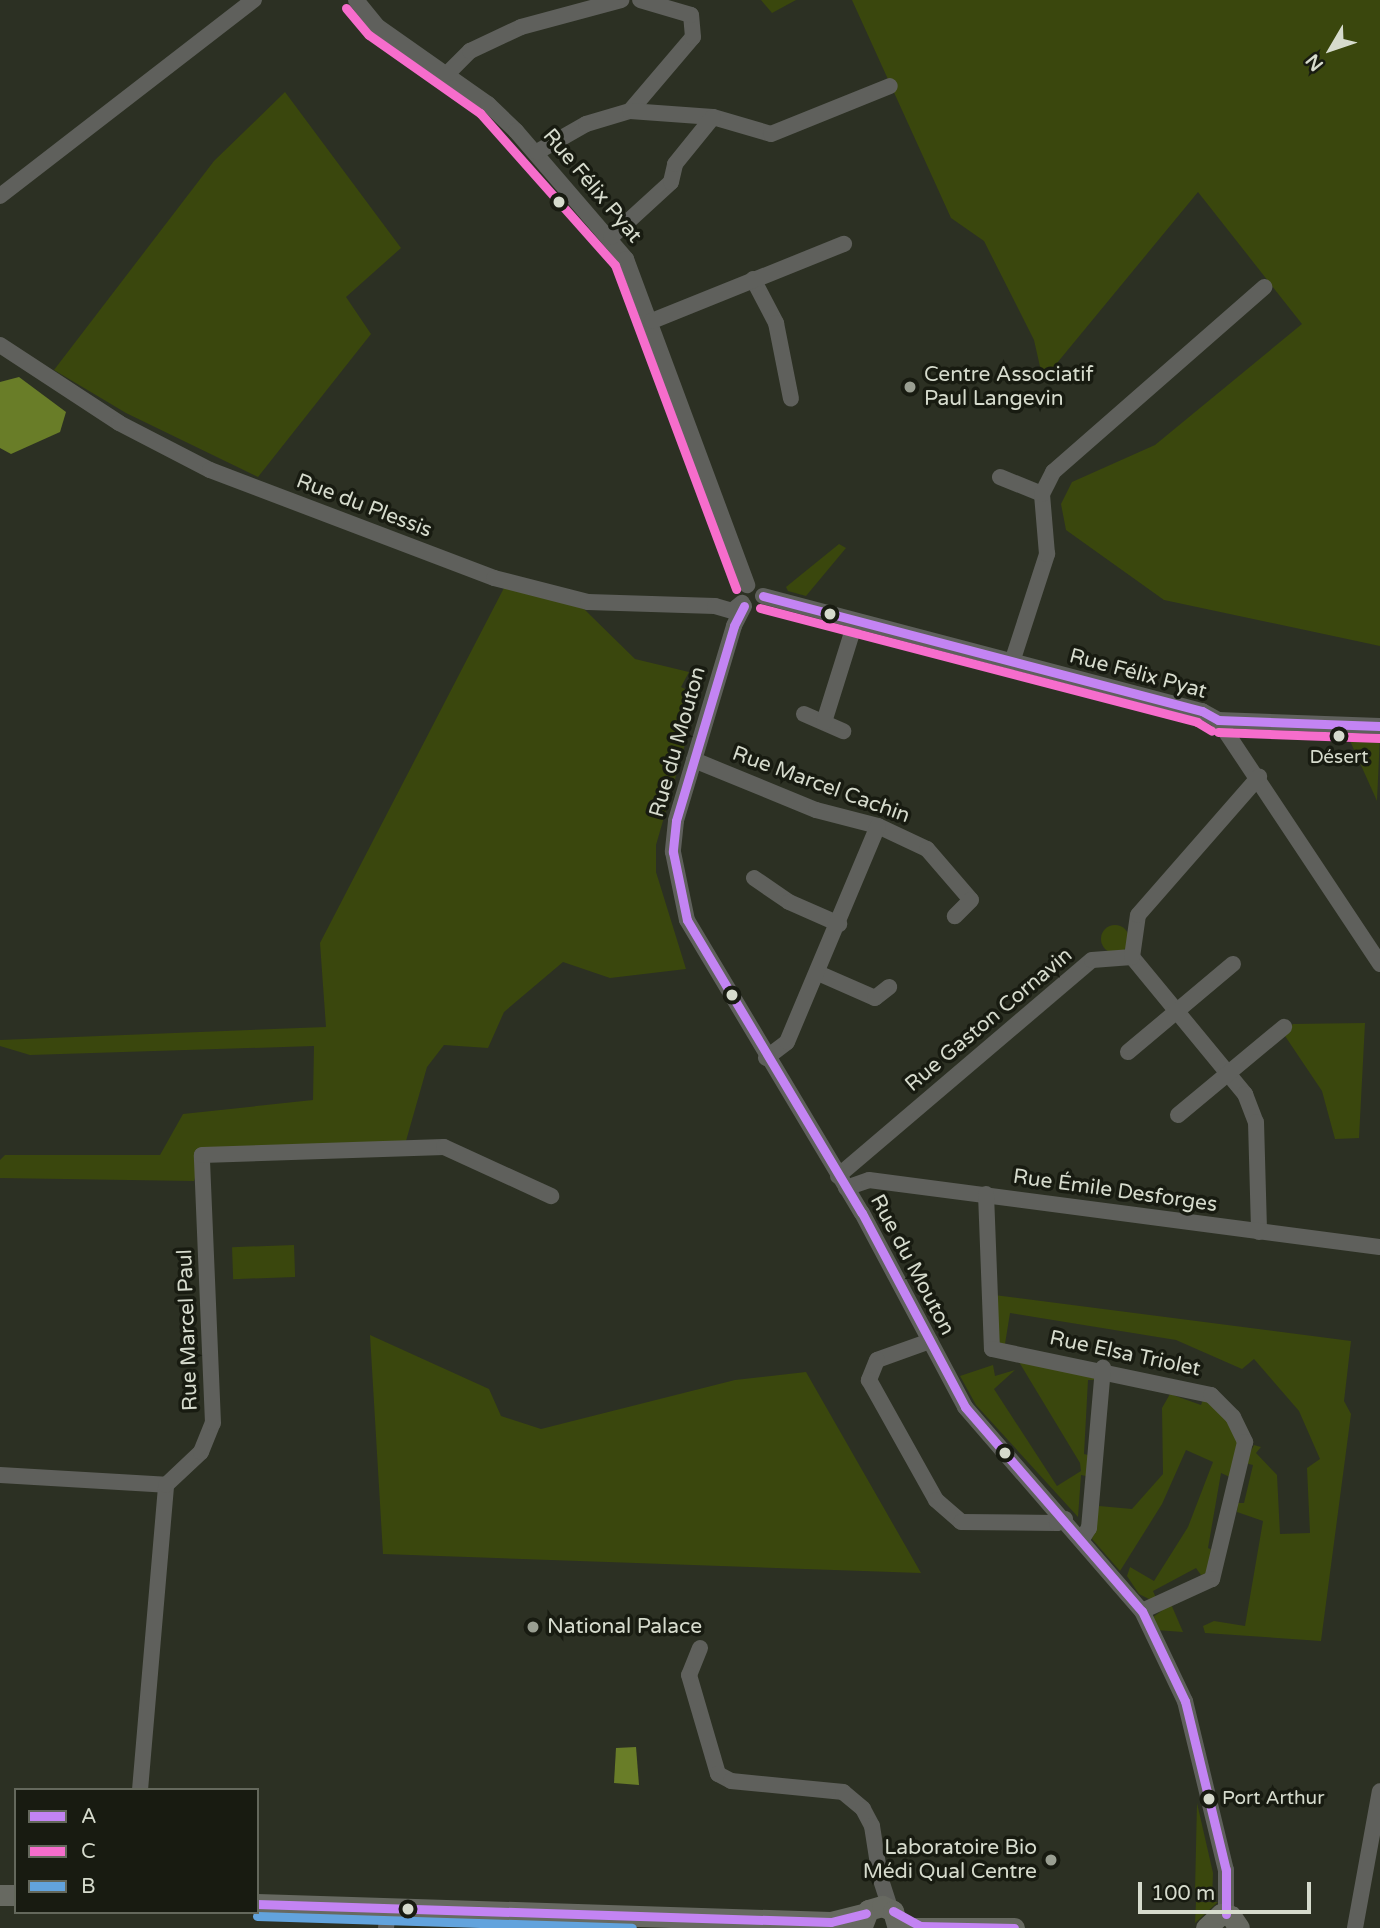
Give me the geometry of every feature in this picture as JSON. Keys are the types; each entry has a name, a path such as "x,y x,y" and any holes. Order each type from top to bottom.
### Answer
{"main road":[{"path":"259,1904 387,1918 839,1925 865,1917 882,1906 894,1916 917,1927 1014,1928"},
{"path":"1206,1928 1211,1918 1232,1921"}],"street":[{"path":"0,196 254,0"},
{"name":"Rue Félix Pyat","path":"356,0 377,26 488,104 537,152 626,258 652,321 747,585"},
{"path":"447,74 470,51 521,27 621,0"},
{"path":"629,111 693,37 691,15 640,0"},
{"path":"537,152 586,124 629,111 713,117 771,134 890,86"},
{"path":"611,237 671,182 675,164 713,117"},
{"path":"652,321 844,244"},
{"path":"753,279 776,323 791,399"},
{"path":"1012,662 1047,554 1042,494 1053,472 1264,287"},
{"name":"Rue du Plessis","path":"0,345 119,423 210,470 494,578 589,602 715,606 732,611 743,604"},
{"path":"1000,477 1042,494"},
{"path":"747,585 758,586 763,596 758,606 743,604 740,592 747,585"},
{"name":"Rue Félix Pyat","path":"763,596 855,623 1202,711 1218,720 1259,777 1380,964"},
{"name":"Rue du Mouton","path":"743,604 734,626 676,821 673,852 680,896 701,947 842,1182 965,1407 1065,1519 1142,1611 1185,1701 1226,1870 1232,1921"},
{"path":"824,722 855,623"},
{"path":"804,714 843,731"},
{"path":"1218,720 1380,726"},
{"name":"Rue Marcel Cachin","path":"694,760 816,810 878,826 927,849 958,881 971,900 955,916"},
{"path":"1259,777 1138,915 1132,957 1245,1094 1256,1122 1259,1232"},
{"path":"766,1058 787,1042 839,924 878,826"},
{"path":"754,878 789,902 839,924"},
{"name":"Rue Gaston Cornavin","path":"842,1182 1092,960 1132,957"},
{"path":"1128,1052 1233,964"},
{"path":"818,973 875,998 889,987"},
{"path":"1178,1115 1283,1027"},
{"name":"Rue Marcel Paul","path":"166,1485 201,1452 213,1423 202,1155 444,1147 551,1196"},
{"name":"Rue Émile Desforges","path":"842,1182 869,1180 986,1194 1380,1247"},
{"name":"Rue Elsa Triolet","path":"986,1194 992,1349 1103,1368 1211,1395 1233,1416 1245,1442 1212,1579 1142,1611"},
{"path":"930,1341 877,1360 869,1380 936,1500 961,1522 1065,1519"},
{"path":"1082,1539 1089,1528 1103,1368"},
{"path":"0,1475 166,1485 140,1788"},
{"path":"700,1648 689,1675 718,1774 731,1781 843,1792 863,1809 872,1826 880,1877 894,1916"},
{"path":"1355,1928 1380,1791"},
{"path":"865,1917 880,1877"}],"shaded area":[{"path":"761,0 796,0 772,13"},
{"path":"852,0 1380,0 1380,646 1164,600 1066,530 1061,504 1072,482 1155,445 1302,324 1198,192 1043,380 1034,340 984,241 951,218"},
{"path":"285,92 401,248 346,297 371,334 258,477 126,413 54,370 214,161"},
{"path":"19,377 66,412 60,432 11,454 0,448 0,382"},
{"path":"839,544 846,548 806,596 788,591 786,587"},
{"path":"505,586 584,609 635,659 689,672 681,687 699,696 656,845 656,872 686,969 610,978 563,962 504,1012 488,1048 444,1045 427,1067 404,1148 203,1155 194,1181 0,1178 0,1160 5,1155 160,1155 183,1114 313,1100 314,1046 30,1055 0,1046 0,1040 326,1027 320,943"},
{"path":"1347,734 1380,735 1377,801"},
{"path":"1115,925 1125,929 1129,939 1125,949 1115,953 1105,949 1101,939 1105,929"},
{"path":"1365,1023 1359,1138 1335,1139 1322,1091 1283,1033 1293,1024"},
{"path":"294,1245 295,1277 233,1279 232,1247"},
{"path":"994,1295 1351,1341 1344,1401 1351,1414 1321,1641 1205,1633 1203,1626 1214,1621 1245,1626 1263,1521 1237,1512 1238,1503 1244,1503 1253,1465 1245,1463 1254,1445 1261,1447 1256,1453 1277,1475 1280,1534 1310,1533 1307,1468 1320,1459 1299,1411 1254,1359 1242,1369 1176,1340 1010,1313 1005,1344 1001,1344 996,1339"},
{"path":"370,1335 489,1389 501,1416 541,1429 735,1380 806,1372 921,1573 383,1554"},
{"path":"1016,1357 1087,1370 1096,1380 1088,1380 1084,1454 1092,1456 1091,1477 1081,1475 1078,1517 976,1405 960,1376 993,1365 995,1376 1015,1370 994,1389 1057,1486 1081,1471 1080,1463"},
{"path":"1170,1394 1201,1405 1204,1397 1232,1425 1240,1445 1232,1478 1221,1473 1208,1548 1216,1552 1210,1572 1201,1575 1196,1568 1153,1591 1156,1598 1151,1600 1139,1594 1127,1576 1130,1567 1154,1581 1188,1527 1213,1462 1186,1450 1162,1504 1120,1571 1092,1539 1099,1506 1132,1509 1163,1474 1162,1408"},
{"path":"1171,1604 1183,1632 1156,1630 1153,1617"},
{"path":"636,1747 639,1785 614,1783 616,1748"},
{"path":"1197,1803 1213,1873 1212,1898 1195,1892"},
{"path":"1196,1902 1218,1902 1195,1923"}],"transit line":[{"name":"C","path":"346,8 369,35 480,113 615,265 736,589"},
{"name":"A","path":"763,596 1202,711 1218,720"},
{"name":"A","path":"744,606 734,626 676,821 673,852 687,920 862,1213 965,1407 1142,1611 1185,1701 1226,1870 1226,1914"},
{"name":"C","path":"760,608 1197,722 1212,731"},
{"name":"A","path":"1218,720 1380,726"},
{"name":"C","path":"1218,732 1380,738"},
{"name":"A","path":"259,1904 831,1922 866,1913"},
{"name":"A","path":"893,1911 920,1926 1014,1928"},
{"name":"B","path":"257,1916 632,1928"}],"place":[{"name":"Centre Associatif Paul Langevin","path":"910,387"},
{"name":"Désert","path":"1339,736"},
{"name":"National Palace","path":"533,1627"},
{"name":"Port Arthur","path":"1209,1799"},
{"name":"Laboratoire Bio Médi Qual Centre","path":"1051,1860"}]}
